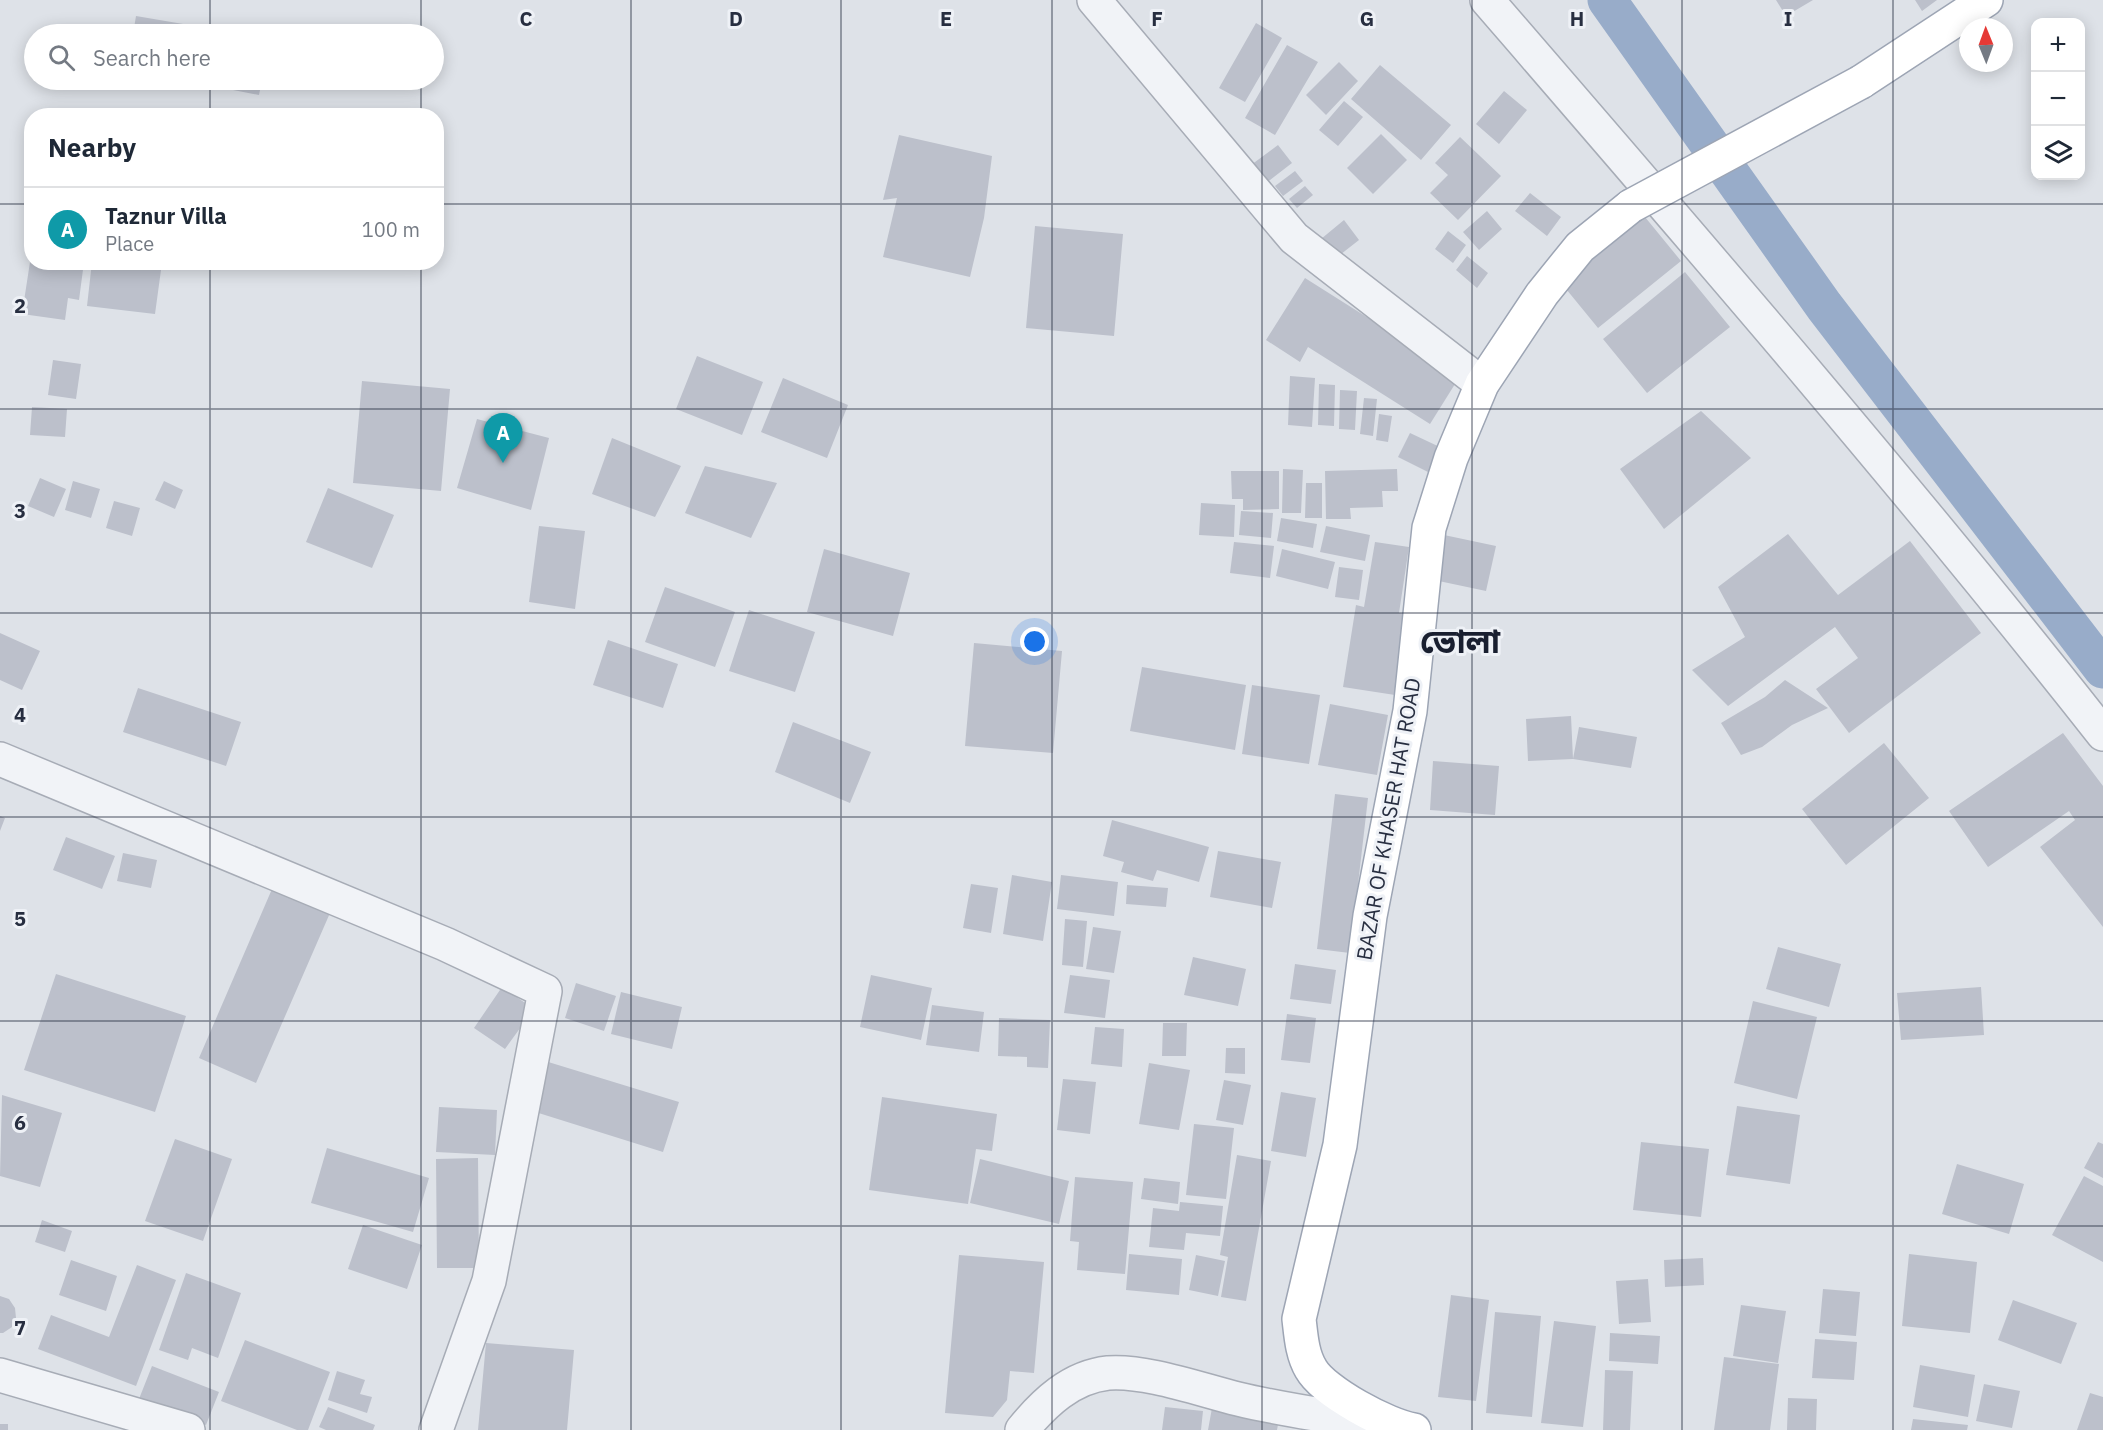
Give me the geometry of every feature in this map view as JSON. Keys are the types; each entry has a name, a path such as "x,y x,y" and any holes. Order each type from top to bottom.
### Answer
{"main road":[{"name":"BAZAR OF KHASER HAT ROAD","path":"1406,1429 1326,1386 1311,1369 1302,1346 1299,1319 1340,1145 1370,916 1410,711 1429,528 1451,458 1482,384 1542,294 1580,247 1631,206 1861,82 1986,0"}],"street":[{"path":"1094,0 1294,238 1482,384"},
{"path":"1487,0 1704,251 1977,574 2103,734"},
{"path":"0,759 445,944 545,991 489,1281 436,1430"},
{"path":"1022,1430 1040,1407 1069,1385 1108,1373 1164,1379 1241,1400 1406,1429"},
{"path":"0,1375 188,1430"}],"building":[{"path":"1776,0 1813,0 1786,16"},
{"path":"1915,0 1937,0 1922,11"},
{"path":"136,16 183,24 135,24"},
{"path":"1256,23 1282,38 1245,102 1219,88"},
{"path":"1287,45 1318,62 1275,135 1245,118"},
{"path":"1339,62 1358,81 1326,115 1306,95"},
{"path":"1380,65 1451,125 1421,160 1351,99"},
{"path":"233,90 260,90 259,95"},
{"path":"1504,91 1527,110 1499,144 1476,124"},
{"path":"1344,101 1363,117 1338,146 1319,130"},
{"path":"1381,134 1407,160 1373,194 1347,168"},
{"path":"899,135 992,156 984,218 970,277 883,257 897,198 883,200"},
{"path":"1460,137 1501,176 1458,220 1430,193 1448,175 1435,163"},
{"path":"1278,145 1292,163 1266,183 1251,165"},
{"path":"1295,171 1303,181 1283,196 1275,186"},
{"path":"1305,186 1313,195 1297,208 1289,199"},
{"path":"1530,193 1561,217 1547,236 1515,211"},
{"path":"1636,206 1681,261 1598,328 1553,273"},
{"path":"1487,211 1502,229 1479,250 1463,232"},
{"path":"1344,220 1359,240 1336,258 1321,239"},
{"path":"1035,226 1123,234 1114,336 1026,328"},
{"path":"1448,231 1466,245 1453,263 1435,249"},
{"path":"1467,256 1488,273 1477,288 1456,270"},
{"path":"29,270 83,270 79,300 68,298 65,320 22,314"},
{"path":"91,270 161,270 155,314 87,306"},
{"path":"1685,272 1730,327 1647,393 1603,339"},
{"path":"1305,278 1460,376 1430,424 1308,347 1300,362 1266,340"},
{"path":"697,356 763,382 742,435 676,409"},
{"path":"53,360 81,364 76,399 48,395"},
{"path":"1290,376 1315,378 1312,427 1288,425"},
{"path":"783,378 848,405 827,458 761,432"},
{"path":"362,381 450,389 441,491 353,483"},
{"path":"1319,384 1335,385 1334,426 1318,425"},
{"path":"1340,390 1357,391 1355,430 1339,429"},
{"path":"1364,398 1377,399 1373,436 1360,434"},
{"path":"32,407 67,409 65,437 30,435"},
{"path":"1701,411 1751,458 1664,529 1620,469"},
{"path":"1379,414 1392,416 1388,442 1376,440"},
{"path":"477,419 549,438 531,510 457,488"},
{"path":"1410,433 1444,449 1432,474 1398,457"},
{"path":"612,438 681,466 655,517 592,494"},
{"path":"705,466 777,483 751,538 685,513"},
{"path":"1283,469 1303,470 1301,513 1282,513"},
{"path":"1397,469 1398,491 1382,491 1383,507 1350,508 1351,519 1326,519 1325,471"},
{"path":"1231,471 1279,471 1279,509 1243,510 1243,499 1232,499"},
{"path":"40,478 66,489 54,517 28,506"},
{"path":"73,481 100,489 91,518 65,510"},
{"path":"164,481 183,490 175,509 155,500"},
{"path":"1306,483 1322,483 1322,518 1305,518"},
{"path":"328,488 394,515 372,568 306,542"},
{"path":"114,501 140,508 132,536 106,528"},
{"path":"1201,503 1235,505 1234,537 1199,535"},
{"path":"1241,511 1273,513 1271,538 1239,535"},
{"path":"1281,518 1317,524 1313,548 1277,541"},
{"path":"539,526 585,531 575,609 529,602"},
{"path":"1326,526 1370,535 1365,561 1320,552"},
{"path":"1788,534 1838,595 1910,541 1981,633 1849,733 1816,689 1858,658 1835,627 1728,706 1692,670 1745,637 1718,587"},
{"path":"1444,535 1496,546 1486,591 1434,580"},
{"path":"1234,542 1274,546 1270,578 1230,573"},
{"path":"1375,542 1409,547 1399,613 1408,614 1395,695 1343,687 1356,605 1364,607"},
{"path":"824,549 910,573 893,636 807,612"},
{"path":"1282,549 1335,562 1328,589 1276,576"},
{"path":"1339,567 1363,570 1359,600 1335,597"},
{"path":"665,587 735,612 715,667 645,642"},
{"path":"749,610 815,632 795,692 729,671"},
{"path":"0,633 40,651 22,690 0,680"},
{"path":"608,640 678,664 663,708 593,685"},
{"path":"974,643 1062,651 1053,753 965,746"},
{"path":"1142,667 1246,685 1235,750 1130,731"},
{"path":"1785,680 1828,708 1792,725 1762,747 1741,755 1721,723 1765,697"},
{"path":"1252,685 1320,695 1309,764 1242,754"},
{"path":"138,688 241,722 226,766 123,732"},
{"path":"1330,704 1388,715 1377,775 1318,765"},
{"path":"1571,716 1573,759 1528,761 1526,719"},
{"path":"793,722 871,752 850,803 775,772"},
{"path":"1579,727 1637,737 1631,768 1573,759"},
{"path":"2063,733 2103,786 2103,927 2040,847 2075,820 2069,811 1988,867 1949,811"},
{"path":"1884,743 1929,798 1846,865 1802,809"},
{"path":"1433,761 1499,766 1495,815 1430,810"},
{"path":"1335,794 1368,798 1350,953 1317,949"},
{"path":"0,816 5,818 0,831"},
{"path":"1112,820 1209,847 1199,882 1157,870 1153,881 1121,872 1124,862 1103,856"},
{"path":"66,837 115,856 102,889 53,870"},
{"path":"1218,851 1281,862 1272,908 1210,897"},
{"path":"123,853 157,860 151,888 117,881"},
{"path":"1012,875 1052,882 1043,941 1003,934"},
{"path":"1061,875 1118,882 1114,916 1057,909"},
{"path":"971,884 998,888 991,933 963,928"},
{"path":"1127,885 1168,888 1166,907 1126,904"},
{"path":"272,889 330,913 256,1083 199,1058"},
{"path":"1065,919 1087,921 1083,967 1062,965"},
{"path":"1093,927 1121,931 1114,973 1086,969"},
{"path":"1778,947 1841,964 1829,1007 1766,989"},
{"path":"1193,957 1246,969 1238,1006 1184,995"},
{"path":"1295,964 1336,970 1331,1004 1290,999"},
{"path":"56,974 186,1016 155,1112 24,1070"},
{"path":"871,975 932,988 921,1040 860,1027"},
{"path":"1070,975 1110,980 1105,1018 1064,1013"},
{"path":"576,983 616,996 604,1031 565,1018"},
{"path":"502,987 534,1009 505,1049 474,1028"},
{"path":"1981,987 1984,1035 1901,1040 1897,993"},
{"path":"621,992 682,1007 672,1049 611,1034"},
{"path":"1753,1001 1817,1017 1797,1099 1734,1083"},
{"path":"932,1005 984,1012 979,1052 926,1045"},
{"path":"1287,1014 1316,1018 1310,1063 1281,1060"},
{"path":"999,1018 1050,1020 1048,1068 1027,1067 1027,1057 998,1056"},
{"path":"1163,1023 1187,1023 1186,1056 1162,1056"},
{"path":"1095,1027 1124,1029 1122,1067 1091,1064"},
{"path":"1226,1048 1245,1048 1245,1074 1225,1073"},
{"path":"545,1061 679,1102 663,1152 529,1110"},
{"path":"1149,1063 1190,1070 1179,1130 1139,1124"},
{"path":"1063,1079 1096,1082 1090,1134 1057,1130"},
{"path":"1224,1080 1251,1085 1243,1125 1216,1120"},
{"path":"1281,1092 1316,1098 1306,1157 1271,1151"},
{"path":"2,1095 62,1113 40,1187 0,1176"},
{"path":"882,1097 997,1114 992,1151 976,1149 968,1204 869,1190"},
{"path":"1737,1106 1800,1115 1790,1184 1726,1175"},
{"path":"439,1107 497,1110 495,1155 436,1152"},
{"path":"1194,1124 1234,1128 1226,1199 1186,1195"},
{"path":"175,1139 232,1159 203,1241 145,1221"},
{"path":"1641,1142 1709,1149 1701,1217 1633,1210"},
{"path":"2098,1142 2103,1144 2103,1178 2084,1168"},
{"path":"327,1148 429,1178 413,1232 311,1203"},
{"path":"1237,1155 1271,1161 1246,1301 1221,1297 1228,1257 1220,1255"},
{"path":"478,1158 479,1268 437,1268 436,1159"},
{"path":"980,1159 1069,1181 1059,1224 970,1203"},
{"path":"1957,1164 2024,1184 2009,1234 1942,1214"},
{"path":"2084,1176 2103,1186 2103,1262 2052,1235"},
{"path":"1075,1177 1133,1182 1125,1274 1077,1270 1079,1242 1070,1241"},
{"path":"1144,1178 1180,1182 1178,1204 1141,1199"},
{"path":"1180,1202 1223,1206 1220,1236 1186,1233 1184,1250 1149,1247 1153,1208 1179,1211"},
{"path":"42,1220 72,1231 65,1252 35,1242"},
{"path":"363,1225 422,1245 407,1289 348,1269"},
{"path":"1129,1254 1182,1259 1179,1295 1126,1290"},
{"path":"1909,1254 1977,1262 1970,1333 1902,1326"},
{"path":"959,1255 1044,1262 1034,1373 1010,1371 1007,1400 993,1417 945,1413"},
{"path":"1196,1255 1225,1261 1218,1296 1189,1290"},
{"path":"1703,1258 1704,1285 1665,1287 1664,1260"},
{"path":"71,1260 117,1276 106,1311 59,1295"},
{"path":"137,1265 176,1280 136,1386 38,1349 51,1315 109,1337"},
{"path":"186,1273 241,1293 218,1358 192,1348 188,1360 159,1350"},
{"path":"1648,1279 1651,1322 1619,1324 1616,1281"},
{"path":"1823,1289 1860,1292 1856,1336 1819,1333"},
{"path":"1451,1295 1489,1300 1476,1401 1438,1397"},
{"path":"0,1296 9,1299 15,1308 16,1318 12,1327 3,1333 0,1333"},
{"path":"2013,1300 2077,1323 2061,1364 1998,1340"},
{"path":"1741,1305 1786,1311 1778,1363 1733,1356"},
{"path":"1495,1312 1541,1316 1532,1417 1486,1413"},
{"path":"1554,1321 1596,1326 1583,1427 1541,1423"},
{"path":"1610,1333 1660,1336 1658,1364 1609,1361"},
{"path":"1815,1339 1857,1342 1854,1380 1812,1378"},
{"path":"245,1340 330,1372 308,1430 297,1430 221,1401"},
{"path":"486,1343 574,1350 567,1430 478,1430"},
{"path":"1724,1357 1779,1364 1770,1430 1714,1430"},
{"path":"1920,1365 1975,1375 1968,1417 1913,1407"},
{"path":"152,1366 219,1392 206,1425 139,1399"},
{"path":"1605,1370 1633,1371 1630,1430 1603,1430"},
{"path":"337,1371 365,1380 360,1394 372,1397 367,1413 328,1400"},
{"path":"1984,1384 2020,1391 2012,1428 1976,1421"},
{"path":"2090,1393 2103,1397 2103,1430 2077,1430"},
{"path":"1788,1398 1817,1399 1816,1430 1787,1430"},
{"path":"328,1407 375,1425 373,1430 326,1430 319,1427"},
{"path":"1165,1407 1203,1411 1201,1430 1162,1430"},
{"path":"1212,1408 1279,1419 1277,1430 1208,1430"},
{"path":"1913,1419 1968,1425 1967,1430 1911,1430"},
{"path":"0,1424 8,1424 8,1430 0,1430"}],"waterway":[{"path":"1607,0 1824,306 2103,669"}],"place":[{"name":"Taznur Villa","path":"503,463"}],"district":[{"name":"ভোলা","path":"1460,641"}]}
